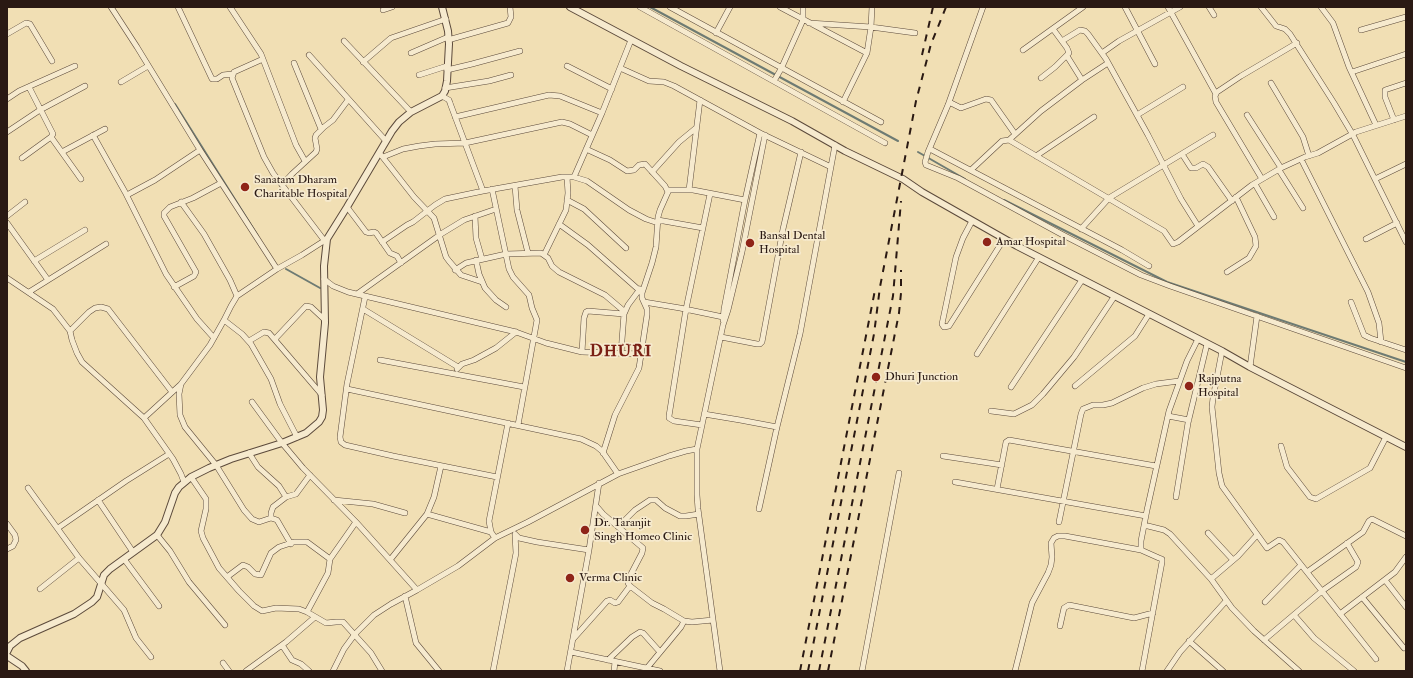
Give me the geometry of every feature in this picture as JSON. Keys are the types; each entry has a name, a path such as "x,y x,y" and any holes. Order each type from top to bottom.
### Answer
{"street":[{"path":"111,7 200,150 277,269"},
{"path":"230,7 258,48 296,145 305,161"},
{"path":"383,10 392,7"},
{"path":"144,418 181,384 214,338 230,306 238,296 277,269 326,239 381,154 386,142 399,122 411,112 442,96 445,88 448,39 446,19 442,7"},
{"path":"411,53 448,39 508,23 511,17 510,7"},
{"path":"570,7 631,40 903,179 922,192 1004,239 1114,297 1222,351 1250,367 1406,447"},
{"path":"640,7 775,80 885,143"},
{"path":"670,7 780,70 881,122"},
{"path":"716,33 730,7"},
{"path":"780,7 867,53"},
{"path":"775,80 803,20 803,7"},
{"path":"843,102 867,53 872,7"},
{"path":"983,7 949,102 925,161 926,164 958,178 1063,235 1141,274 1170,286 1406,368"},
{"path":"1023,50 1083,7"},
{"path":"1125,7 1155,64"},
{"path":"1168,7 1216,94 1216,102 1262,180"},
{"path":"1102,53 1180,7"},
{"path":"1210,7 1214,15"},
{"path":"1261,7 1276,26 1286,30 1297,43 1353,134 1406,242"},
{"path":"1321,7 1333,23 1352,72 1376,125"},
{"path":"180,8 212,79 216,79 223,75 232,74 263,59"},
{"path":"1361,30 1406,17"},
{"path":"363,62 391,38 446,19"},
{"path":"7,34 26,23 30,24 52,61"},
{"path":"809,23 871,27 915,33"},
{"path":"1041,78 1067,56 1069,51 1052,29"},
{"path":"1062,41 1082,30 1088,34 1102,53 1137,114 1181,199 1198,226"},
{"path":"574,177 602,114 631,40"},
{"path":"344,41 411,112"},
{"path":"1216,94 1241,76 1297,43"},
{"path":"419,75 472,64 520,51"},
{"path":"1352,72 1406,54"},
{"path":"309,55 386,142"},
{"path":"1067,56 1082,80"},
{"path":"294,63 321,129"},
{"path":"1009,140 1040,111 1108,63"},
{"path":"7,99 19,91 75,66"},
{"path":"121,82 148,66"},
{"path":"567,66 612,89"},
{"path":"620,68 649,82 664,82 762,134 831,167"},
{"path":"7,652 10,646 20,638 60,621 88,605 97,597 104,575 157,535 165,522 175,493 191,476 216,464 282,443 306,433 319,422 322,417 323,410 320,370 325,320 324,266 326,239 282,185 264,157 232,78 232,74"},
{"path":"445,88 489,81 511,75"},
{"path":"1271,83 1303,137 1309,156"},
{"path":"1394,120 1384,93 1388,88 1406,83"},
{"path":"7,132 40,110 85,86"},
{"path":"29,87 52,132 51,137 81,179"},
{"path":"1137,114 1183,87"},
{"path":"455,117 549,95 560,96 602,114"},
{"path":"442,96 449,100 483,191"},
{"path":"949,102 961,108 986,98 992,100 1014,134"},
{"path":"282,185 305,161 316,152 317,149 315,138 321,129 333,120 348,100"},
{"path":"689,190 700,100"},
{"path":"1247,115 1303,208"},
{"path":"971,170 1002,141 1009,140 1164,230 1173,244 1178,242 1255,184 1280,169 1300,159 1329,148 1353,134 1406,116"},
{"path":"1036,156 1094,117"},
{"path":"381,154 419,146 465,143 562,122 570,124 592,135"},
{"path":"652,172 679,142 696,128"},
{"path":"62,152 105,129"},
{"path":"723,325 723,317 745,200 762,134"},
{"path":"720,671 696,495 697,449 723,325 737,274 762,134"},
{"path":"93,135 127,195 162,267 174,287 197,319 214,338"},
{"path":"1081,229 1109,198 1213,135"},
{"path":"22,158 51,137"},
{"path":"759,509 800,334 835,145"},
{"path":"586,149 628,170 634,170 642,164 645,164 668,190 689,190 745,200"},
{"path":"127,195 155,180 200,150"},
{"path":"929,150 971,170 1122,250 1149,266"},
{"path":"721,337 757,344 762,342 783,229 801,152"},
{"path":"381,154 414,197 434,218 446,257 455,270 461,275 482,282"},
{"path":"1182,154 1191,168 1196,168 1203,164 1208,167 1234,199 1255,237 1256,246 1249,258 1227,272"},
{"path":"1300,159 1368,292 1379,324 1381,342"},
{"path":"1375,179 1406,164"},
{"path":"544,255 566,210 567,177"},
{"path":"382,242 446,199 492,189 567,177 587,180 629,210 646,220 703,228"},
{"path":"174,287 194,276 196,272 164,216 166,210 221,183"},
{"path":"1255,184 1274,217"},
{"path":"515,186 517,210 528,253"},
{"path":"492,189 510,272 529,295 532,308 537,317 537,324 518,425"},
{"path":"603,453 614,415 637,375 642,354 647,315 642,293 654,258 660,210 668,194 668,190"},
{"path":"702,425 674,421 669,416 686,309 710,194"},
{"path":"567,200 584,209 626,248"},
{"path":"7,215 25,202"},
{"path":"181,202 204,234 218,257 238,296"},
{"path":"347,207 366,232 375,232 390,253 397,256 401,263"},
{"path":"357,294 464,220 496,209"},
{"path":"475,216 476,238 482,282 490,295 506,307"},
{"path":"972,221 963,238 956,257 942,324 944,327 948,326 1004,239"},
{"path":"7,223 48,280"},
{"path":"1366,239 1397,223"},
{"path":"559,224 593,249 639,290"},
{"path":"34,260 85,230"},
{"path":"29,292 106,244"},
{"path":"455,270 466,263 479,259 506,254 538,253 548,258 552,266 559,272 605,295 624,313"},
{"path":"977,354 1039,257"},
{"path":"7,278 53,309 70,331 77,353 82,362 144,418 182,474 184,482"},
{"path":"324,279 340,289 366,297 516,332 533,340 582,352 642,354"},
{"path":"1011,387 1082,280"},
{"path":"621,353 624,313 628,305 644,285"},
{"path":"366,297 347,389 340,437 342,444 497,477"},
{"path":"991,411 1014,414 1032,405 1074,357 1114,297"},
{"path":"644,302 723,317"},
{"path":"1350,302 1364,334 1381,342 1406,350"},
{"path":"274,339 306,306 310,307 325,320"},
{"path":"70,331 95,308 101,307 108,309 172,392"},
{"path":"363,309 458,367"},
{"path":"582,352 584,318 586,312 624,313"},
{"path":"1075,386 1135,336 1149,314"},
{"path":"1250,367 1257,316"},
{"path":"224,320 249,341 271,379 280,404 297,437"},
{"path":"249,341 264,332 269,333 322,396"},
{"path":"457,374 458,367 462,364 474,360 496,348 516,332"},
{"path":"1141,550 1140,547 1144,525 1168,416 1179,381 1198,339"},
{"path":"1176,497 1189,420 1207,344"},
{"path":"1222,351 1212,407 1220,481 1222,486 1267,548 1280,540 1376,659"},
{"path":"380,360 524,387"},
{"path":"1059,522 1083,410 1093,405 1112,403 1143,388 1156,384 1179,381"},
{"path":"181,384 179,400 182,422 188,431 216,464 234,495 249,516 259,522 271,518 277,520 291,544"},
{"path":"347,389 581,439 596,446 618,474"},
{"path":"252,402 282,443 310,475 356,522 417,590"},
{"path":"704,414 777,427"},
{"path":"1168,416 1189,420"},
{"path":"495,538 491,532 489,521 508,423"},
{"path":"1281,446 1287,467 1310,497 1316,499 1366,472 1370,468 1386,437"},
{"path":"997,489 1006,442 1009,440 1156,466"},
{"path":"333,671 344,649 355,634 382,609 458,566 495,538 618,474 669,456 697,449"},
{"path":"249,453 258,467 279,486 286,497"},
{"path":"58,528 169,454"},
{"path":"943,456 1002,465"},
{"path":"390,560 426,514 436,492 441,466"},
{"path":"862,671 899,473"},
{"path":"271,518 271,513 274,507 286,497 296,494 310,475"},
{"path":"191,476 206,498 206,508 201,531 202,534 219,568 226,577 258,609 299,609 308,612 326,623 343,622 371,653 382,671"},
{"path":"955,482 1146,516"},
{"path":"567,671 574,639 599,483"},
{"path":"28,488 79,558 124,610 136,638 151,657"},
{"path":"98,500 133,552"},
{"path":"334,500 373,504 405,513"},
{"path":"618,527 636,510 650,500 656,500 665,508 680,516 699,514"},
{"path":"596,507 643,548 630,576 628,583 630,586 652,603 684,621 692,622 714,620"},
{"path":"426,514 491,532"},
{"path":"1307,572 1363,532 1369,521 1372,519 1406,536"},
{"path":"308,612 328,573 330,559 356,522"},
{"path":"7,524 15,535 16,540 12,546 7,549"},
{"path":"1144,525 1164,530 1170,534 1211,579 1232,608 1264,640 1299,671"},
{"path":"493,671 516,553 515,536 511,530"},
{"path":"1208,533 1233,560"},
{"path":"157,535 170,551 189,582 225,625"},
{"path":"1211,579 1233,560 1257,535"},
{"path":"515,536 538,542 589,550"},
{"path":"1015,671 1032,603 1051,565 1051,543 1054,538 1058,536 1141,550 1162,559 1142,671"},
{"path":"226,577 243,565 248,567 255,574 261,575 271,553 279,547 299,542 307,542 330,559"},
{"path":"1264,640 1322,591 1356,567 1358,562 1347,543"},
{"path":"1340,614 1395,572 1406,557"},
{"path":"40,588 79,558"},
{"path":"124,559 159,606"},
{"path":"1265,602 1301,565"},
{"path":"1385,580 1406,607"},
{"path":"574,639 607,601 610,600 615,603 618,602 630,586"},
{"path":"405,596 416,643 439,671"},
{"path":"1362,598 1404,648"},
{"path":"1167,671 1170,664 1189,641 1226,601"},
{"path":"1060,626 1064,608 1069,605 1134,618 1153,613"},
{"path":"1294,614 1314,638 1354,671"},
{"path":"246,671 282,645 315,617"},
{"path":"647,668 681,627 684,621"},
{"path":"608,660 632,637 640,632 643,633 660,652"},
{"path":"1189,641 1223,671"},
{"path":"282,645 292,660 301,664 309,671"},
{"path":"571,652 657,671"},
{"path":"7,656 22,666 26,671"},
{"path":"614,671 616,662"},
{"path":"223,663 229,671"}],"waterway":[{"path":"650,7 898,141"},
{"path":"175,104 258,236"},
{"path":"918,152 965,179"},
{"path":"1004,200 1167,282 1406,362"},
{"path":"286,269 320,288"}],"railway":[{"path":"922,55 933,7"},
{"path":"808,671 874,334 880,287 916,101 931,44 946,7"},
{"path":"819,671 893,296 901,201"},
{"path":"828,671 899,313 901,270"},
{"path":"800,671 875,290"}],"place":[{"name":"Sanatam Dharam Charitable Hospital","path":"245,187"},
{"name":"Amar Hospital","path":"987,242"},
{"name":"Bansal Dental Hospital","path":"750,243"},
{"name":"Dhuri Junction","path":"876,377"},
{"name":"Rajputna Hospital","path":"1189,386"},
{"name":"Dr. Taranjit Singh Homeo Clinic","path":"585,530"},
{"name":"Verma Clinic","path":"570,578"}],"district":[{"name":"DHURI","path":"621,353"}]}
